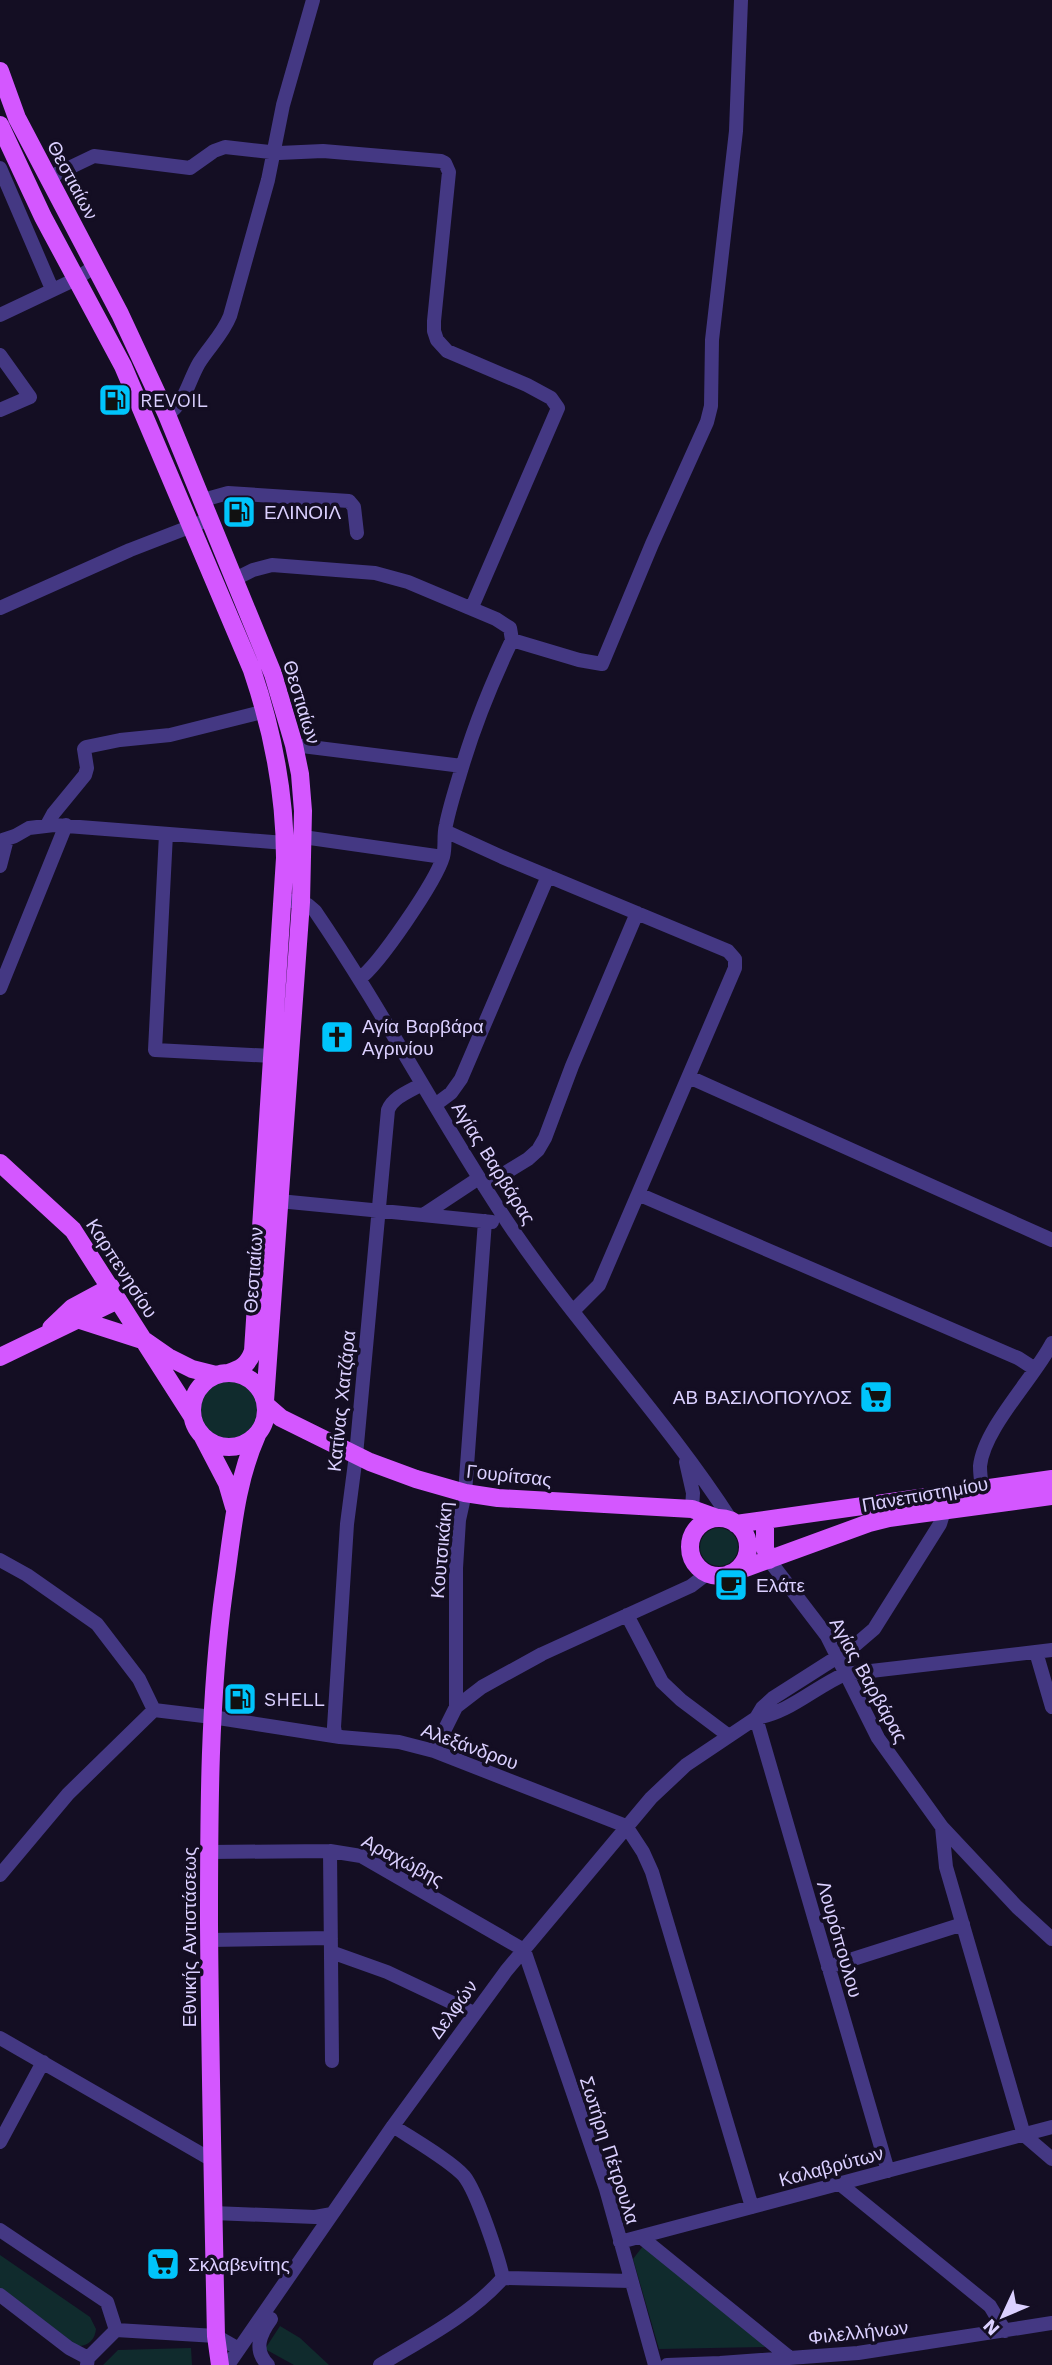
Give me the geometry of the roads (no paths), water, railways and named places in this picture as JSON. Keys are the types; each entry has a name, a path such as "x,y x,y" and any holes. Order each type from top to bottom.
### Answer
{"main road":[{"name":"Θεστιαίων","path":"0,71 18,117 142,357 167,415 273,674 300,774 303,837 301,902 266,1403"},
{"name":"Θεστιαίων","path":"0,125 43,217 123,366 243,649 266,711 280,782 285,843 253,1351 250,1360 241,1369 222,1374"},
{"path":"123,366 142,357"},
{"name":"Καρπενησίου","path":"0,1163 74,1230 192,1416"},
{"path":"0,1357 80,1320 114,1293"},
{"path":"45,1334 72,1308 114,1293"},
{"path":"80,1320 145,1341"},
{"name":"Καρπενησίου","path":"145,1341 180,1363 222,1374"},
{"path":"222,1374 240,1375 251,1381 260,1390 266,1403 260,1430 248,1443 237,1447 225,1448 214,1444 196,1428 192,1416 192,1404 197,1392 205,1382 222,1374"},
{"name":"Γουρίτσας","path":"266,1403 273,1412 292,1424 356,1455 416,1479 465,1493 498,1498 692,1509 728,1521"},
{"name":"Γουρίτσας","path":"260,1430 281,1422 292,1424"},
{"name":"Εθνικής Αντιστάσεως","path":"220,2365 216,2336 209,1940 212,1717 219,1630 235,1510 246,1460 260,1430"},
{"name":"Εθνικής Αντιστάσεως","path":"204,1437 227,1483 235,1510"},
{"name":"Πανεπιστημίου","path":"728,1521 765,1521 943,1503 984,1497 1052,1479"},
{"name":"Πανεπιστημίου","path":"984,1497 1052,1496"},
{"name":"Πανεπιστημίου","path":"729,1574 869,1523 943,1503"},
{"path":"690,1543 699,1525 708,1520 728,1521 747,1541 747,1551 738,1568 729,1574 708,1573 694,1561 690,1543 692,1509"},
{"path":"765,1521 765,1548 769,1560"}],"street":[{"path":"167,415 181,402 198,365 229,320 268,180 284,106 313,0"},
{"path":"512,640 602,664 707,422 711,406 712,340 736,131 741,0"},
{"path":"48,178 94,156 185,169 194,167 220,148 323,152 446,163 449,172 434,321 437,340 447,351 527,385 555,402 558,408 472,607"},
{"path":"37,156 1,171 52,289"},
{"path":"0,315 76,279 95,266"},
{"path":"0,355 30,397 0,410"},
{"path":"202,500 228,493 349,501 354,507 357,533"},
{"path":"0,608 130,550 210,519"},
{"path":"235,579 272,565 375,573 408,582 472,607 510,628 512,640 475,724 462,766 444,831 443,857 425,894 371,968 359,979"},
{"path":"47,825 85,775 86,747 120,740 170,735 266,711"},
{"path":"294,745 462,766"},
{"path":"0,866 4,840 29,828 47,825 285,843"},
{"path":"0,988 66,825"},
{"path":"444,831 728,951 735,959 735,968 599,1285 573,1311"},
{"path":"166,834 155,1050 272,1056"},
{"path":"303,837 443,857"},
{"path":"435,1105 452,1093 461,1079 548,876"},
{"path":"282,900 301,902"},
{"name":"Αγίας Βαρβάρας","path":"301,902 316,911 508,1223 682,1451 728,1521"},
{"path":"423,1215 528,1159 538,1150 637,913"},
{"path":"689,1077 1052,1240"},
{"name":"Κατίνας Χατζάρα","path":"340,1737 335,1733 334,1727 347,1524 356,1455 388,1110 390,1104 422,1084"},
{"path":"638,1194 1018,1358 1035,1369"},
{"path":"279,1201 508,1223"},
{"name":"Κουτσικάκη","path":"434,1751 456,1707 456,1568 459,1520 465,1493 485,1221"},
{"path":"984,1497 980,1467 985,1448 1015,1397 1043,1360 1052,1343"},
{"name":"Αγίας Βαρβάρας","path":"682,1451 690,1473 692,1509"},
{"name":"Δελφών","path":"228,2365 474,2013 626,1826 676,1773 756,1718 773,1698 863,1640 874,1629 940,1524 943,1503"},
{"path":"0,1560 27,1575 97,1624 139,1679 154,1710 68,1794 0,1875"},
{"name":"Αγίας Βαρβάρας","path":"769,1560 827,1636 889,1756 942,1827 1017,1907 1052,1939"},
{"path":"456,1707 482,1688 533,1659 691,1586 708,1573"},
{"path":"627,1615 662,1682 729,1736"},
{"path":"863,1640 857,1647 856,1656 860,1664 868,1669 877,1668"},
{"name":"Δελφών","path":"756,1718 768,1717 845,1674 877,1668 1052,1650"},
{"path":"1036,1653 1052,1707"},
{"name":"Αλεξάνδρου","path":"154,1710 340,1737 399,1742 434,1751 626,1826"},
{"name":"Λουρόπουλου","path":"756,1718 888,2171"},
{"path":"626,1826 652,1872 752,2207"},
{"path":"942,1827 946,1867 1024,2135 1052,2159"},
{"path":"330,1851 332,2061"},
{"name":"Αραχώβης","path":"209,1852 330,1851 361,1856 524,1950"},
{"path":"828,1967 963,1924"},
{"path":"209,1940 331,1945 474,2013"},
{"name":"Σωτήρη Πέτρουλα","path":"524,1950 590,2140 655,2365"},
{"path":"0,2038 212,2160"},
{"path":"0,2142 43,2062"},
{"path":"393,2126 465,2177 478,2205 503,2278"},
{"name":"Καλαβρύτων","path":"620,2242 1052,2127"},
{"path":"840,2184 990,2306 1005,2331"},
{"path":"213,2213 314,2217 332,2214"},
{"path":"0,2230 107,2302 116,2330"},
{"path":"641,2237 790,2358"},
{"path":"268,2365 260,2353 262,2333 305,2271 305,2255"},
{"path":"503,2278 631,2281"},
{"path":"380,2365 429,2337 473,2307 503,2278"},
{"path":"0,2295 88,2361 116,2330"},
{"name":"Φιλελλήνων","path":"667,2365 748,2363 871,2351 1052,2323"},
{"path":"116,2330 216,2336 239,2348"}],"place":[{"name":"REVOIL","path":"115,400"},
{"name":"ΕΛΙΝΟΙΛ","path":"239,512"},
{"name":"Αγία Βαρβάρα Αγρινίου","path":"337,1037"},
{"name":"ΑΒ ΒΑΣΙΛΟΠΟΥΛΟΣ","path":"876,1397"},
{"name":"Ελάτε","path":"731,1585"},
{"name":"SHELL","path":"240,1699"},
{"name":"Σκλαβενίτης","path":"163,2264"}]}
